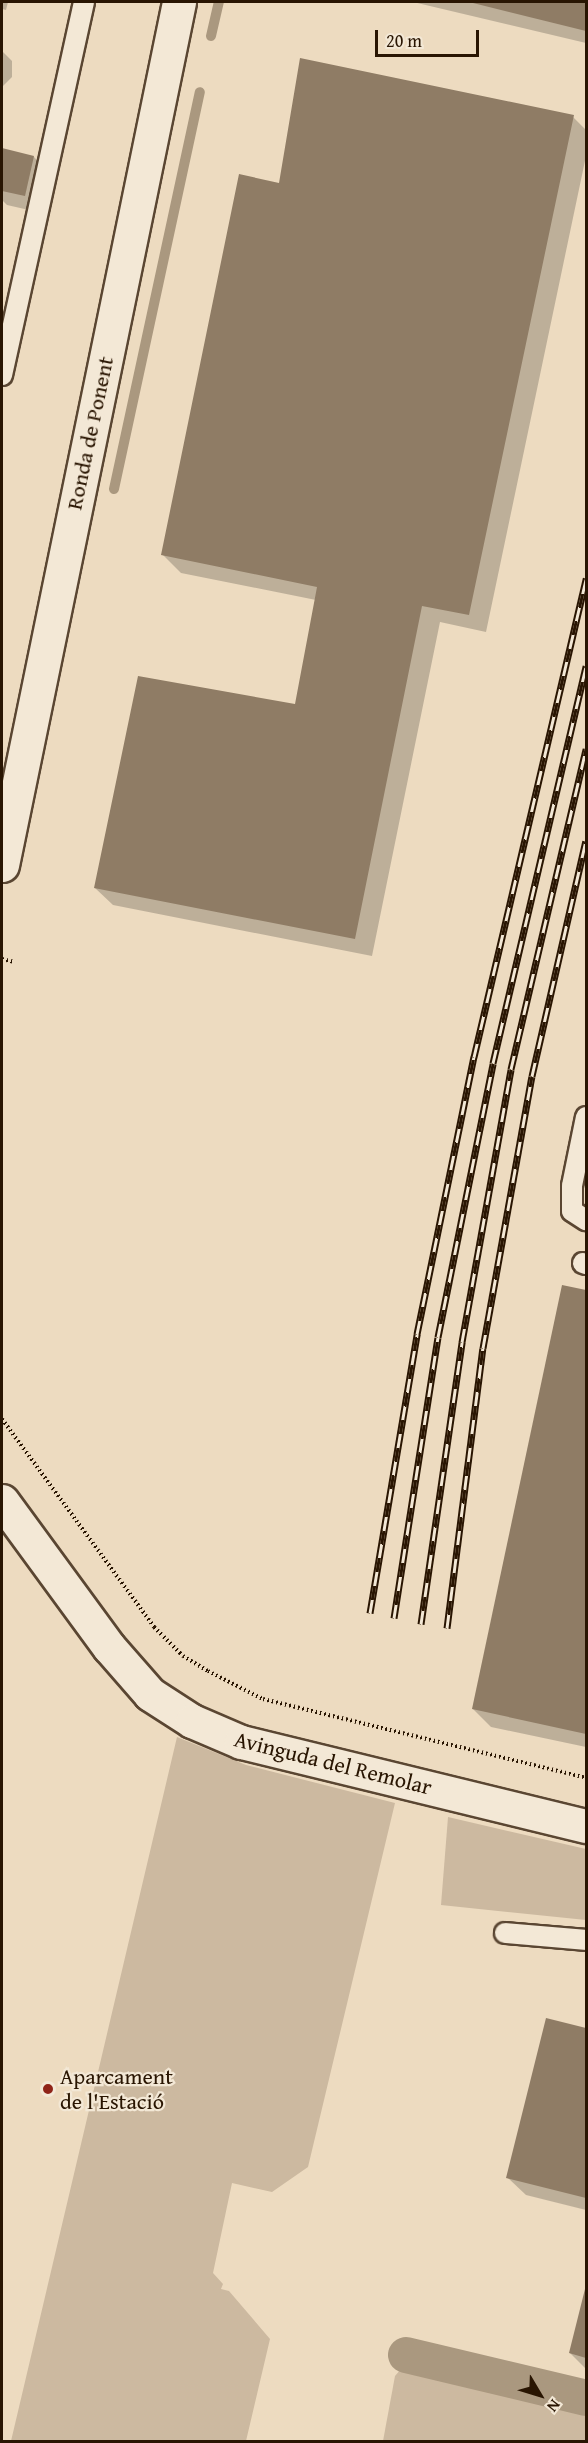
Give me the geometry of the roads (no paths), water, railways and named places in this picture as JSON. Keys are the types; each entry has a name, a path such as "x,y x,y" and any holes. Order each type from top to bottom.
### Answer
{"street":[{"name":"Ronda de Ponent","path":"2,865 179,2"},
{"name":"Avinguda del Remolar","path":"2,1501 109,1647 150,1694 192,1721 241,1742 586,1826"}],"lane":[{"path":"2,375 84,2"},
{"path":"586,1117 572,1186 572,1211 586,1220"},
{"path":"505,1933 586,1940"}],"waterway":[{"path":"211,36 219,2"},
{"path":"114,489 200,92"},
{"path":"406,2355 586,2398"}],"railway":[{"path":"370,1613 417,1334 474,1057 586,578"},
{"path":"394,1618 438,1337 493,1063 586,666"},
{"path":"421,1624 462,1342 511,1069 586,749"},
{"path":"447,1628 483,1348 532,1076 586,841"}],"place":[{"name":"Aparcament de l'Estació","path":"48,2089"}]}
